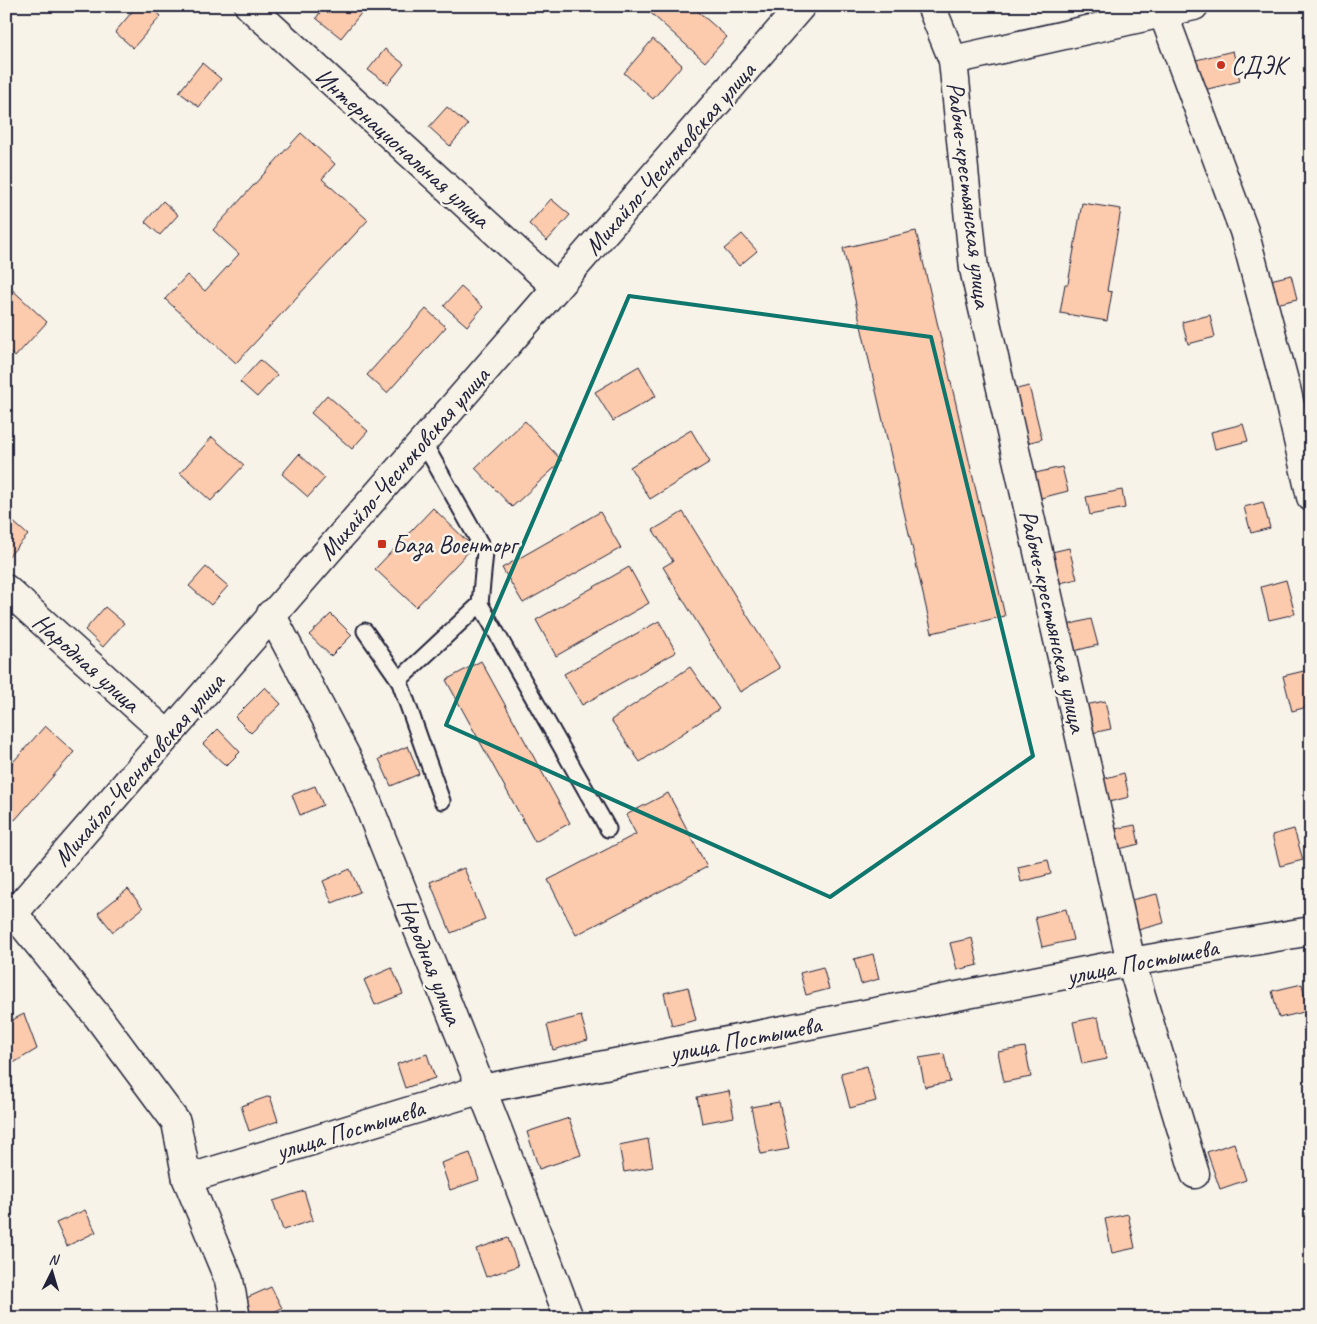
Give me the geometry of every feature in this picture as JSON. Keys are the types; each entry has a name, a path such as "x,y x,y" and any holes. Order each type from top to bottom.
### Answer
{"street":[{"name":"Интернациональная улица","path":"250,6 556,287"},
{"name":"Михайло-Чесноковская улица","path":"10,918 271,614 801,6"},
{"name":"Рабоче-крестьянская улица","path":"931,6 953,60 974,269 1131,962 1195,1174"},
{"path":"953,60 1194,6"},
{"path":"1163,13 1244,231 1286,388 1311,497"},
{"name":"Народная улица","path":"6,589 168,734"},
{"name":"Народная улица","path":"271,614 358,778 482,1089 570,1318"},
{"path":"10,918 98,1017 176,1122 186,1179 229,1280 236,1318"},
{"name":"улица Постышева","path":"186,1179 482,1089 1131,962 1311,930"}],"lane":[{"path":"422,440 485,552 480,604 608,830"},
{"path":"399,680 480,604"},
{"path":"365,631 399,680 442,801"}],"highlighted area":[{"path":"629,296 931,337 1033,756 830,897 446,725"}],"building":[{"path":"137,6 149,6 161,16 133,48 115,32"},
{"path":"325,6 354,6 362,12 341,38 316,18"},
{"path":"643,6 692,6 727,37 705,62"},
{"path":"653,39 682,65 653,99 624,73"},
{"path":"385,49 404,64 388,84 368,70"},
{"path":"1233,51 1240,81 1204,90 1196,60"},
{"path":"202,63 221,79 199,107 179,92"},
{"path":"447,107 468,125 450,146 429,127"},
{"path":"301,133 335,164 322,179 368,220 236,363 165,299 187,275 205,291 239,254 213,230"},
{"path":"551,199 570,215 547,241 529,224"},
{"path":"163,201 178,215 160,235 145,222"},
{"path":"1082,203 1121,209 1107,291 1112,292 1107,321 1060,313 1065,284 1068,284"},
{"path":"916,231 1005,616 932,633 843,248"},
{"path":"742,234 757,251 739,266 724,249"},
{"path":"1291,275 1297,299 1268,306 1262,282"},
{"path":"6,284 47,322 15,357 6,349"},
{"path":"461,287 483,307 467,326 444,306"},
{"path":"426,309 446,327 387,393 367,375"},
{"path":"1210,315 1215,337 1188,344 1182,322"},
{"path":"260,360 277,375 257,397 240,382"},
{"path":"639,366 656,396 613,421 595,392"},
{"path":"1029,386 1042,439 1023,444 1009,391"},
{"path":"327,395 368,431 352,449 311,413"},
{"path":"525,421 562,461 512,507 475,468"},
{"path":"1243,424 1248,441 1215,449 1211,432"},
{"path":"691,430 710,462 650,499 630,467"},
{"path":"212,437 244,465 211,501 180,473"},
{"path":"299,454 325,478 308,497 282,474"},
{"path":"1062,467 1068,491 1037,499 1031,474"},
{"path":"1122,490 1125,508 1090,515 1086,497"},
{"path":"1263,502 1270,528 1251,533 1244,507"},
{"path":"433,508 473,547 416,607 375,569"},
{"path":"600,512 621,548 523,603 502,568"},
{"path":"683,512 780,668 740,692 663,567 673,561 653,530"},
{"path":"9,518 28,535 8,557 6,555 6,521"},
{"path":"1069,548 1077,579 1056,584 1048,553"},
{"path":"206,567 228,586 211,605 189,586"},
{"path":"629,567 649,603 556,656 536,620"},
{"path":"1286,580 1295,614 1269,620 1261,587"},
{"path":"105,607 124,623 103,647 85,630"},
{"path":"331,614 352,635 331,656 309,635"},
{"path":"1091,619 1098,645 1070,652 1063,626"},
{"path":"659,621 676,652 582,705 564,674"},
{"path":"481,661 570,823 535,842 446,680"},
{"path":"690,667 719,709 640,762 611,720"},
{"path":"1308,670 1311,681 1311,706 1292,711 1283,676"},
{"path":"265,687 281,704 251,733 235,717"},
{"path":"1105,701 1111,729 1092,733 1085,705"},
{"path":"45,726 74,752 15,820 6,812 6,770"},
{"path":"218,729 240,752 226,766 203,744"},
{"path":"408,746 419,774 391,786 379,759"},
{"path":"1124,773 1129,797 1105,803 1099,780"},
{"path":"315,786 323,805 300,815 292,795"},
{"path":"668,793 707,867 576,935 548,880 636,834 626,815"},
{"path":"1135,825 1139,844 1115,850 1110,830"},
{"path":"1294,829 1303,860 1280,866 1272,835"},
{"path":"1048,860 1051,874 1021,882 1018,867"},
{"path":"464,868 485,919 451,933 430,882"},
{"path":"350,869 360,892 332,903 323,881"},
{"path":"128,889 143,908 113,932 98,913"},
{"path":"1157,894 1164,923 1138,930 1131,900"},
{"path":"1066,909 1073,940 1042,947 1035,917"},
{"path":"972,938 978,965 957,970 950,943"},
{"path":"873,954 879,979 861,984 854,959"},
{"path":"823,967 829,989 806,995 800,973"},
{"path":"392,968 403,994 375,1005 364,980"},
{"path":"1302,984 1308,1011 1279,1018 1272,991"},
{"path":"688,987 696,1020 672,1026 664,993"},
{"path":"24,1014 37,1049 10,1065 6,1057 6,1023"},
{"path":"581,1016 588,1040 553,1050 547,1025"},
{"path":"1098,1017 1107,1059 1082,1064 1073,1022"},
{"path":"1025,1047 1031,1077 1004,1082 998,1052"},
{"path":"427,1054 435,1078 405,1088 397,1064"},
{"path":"944,1054 950,1082 925,1087 919,1058"},
{"path":"867,1066 876,1101 850,1108 841,1073"},
{"path":"729,1091 734,1117 702,1123 697,1097"},
{"path":"270,1096 278,1121 249,1131 241,1106"},
{"path":"779,1102 789,1149 761,1154 751,1107"},
{"path":"569,1118 581,1155 539,1169 527,1132"},
{"path":"648,1139 653,1167 624,1172 619,1145"},
{"path":"1234,1143 1246,1180 1220,1189 1207,1152"},
{"path":"470,1153 479,1180 450,1190 441,1163"},
{"path":"304,1191 313,1220 283,1230 273,1201"},
{"path":"85,1210 96,1232 67,1246 56,1223"},
{"path":"1128,1214 1135,1248 1112,1253 1105,1219"},
{"path":"508,1238 518,1266 486,1277 476,1249"},
{"path":"271,1287 282,1308 261,1318 251,1318 242,1300"}],"place":[{"name":"СДЭК","path":"1221,65"},
{"name":"База Военторг","path":"382,544"}]}
